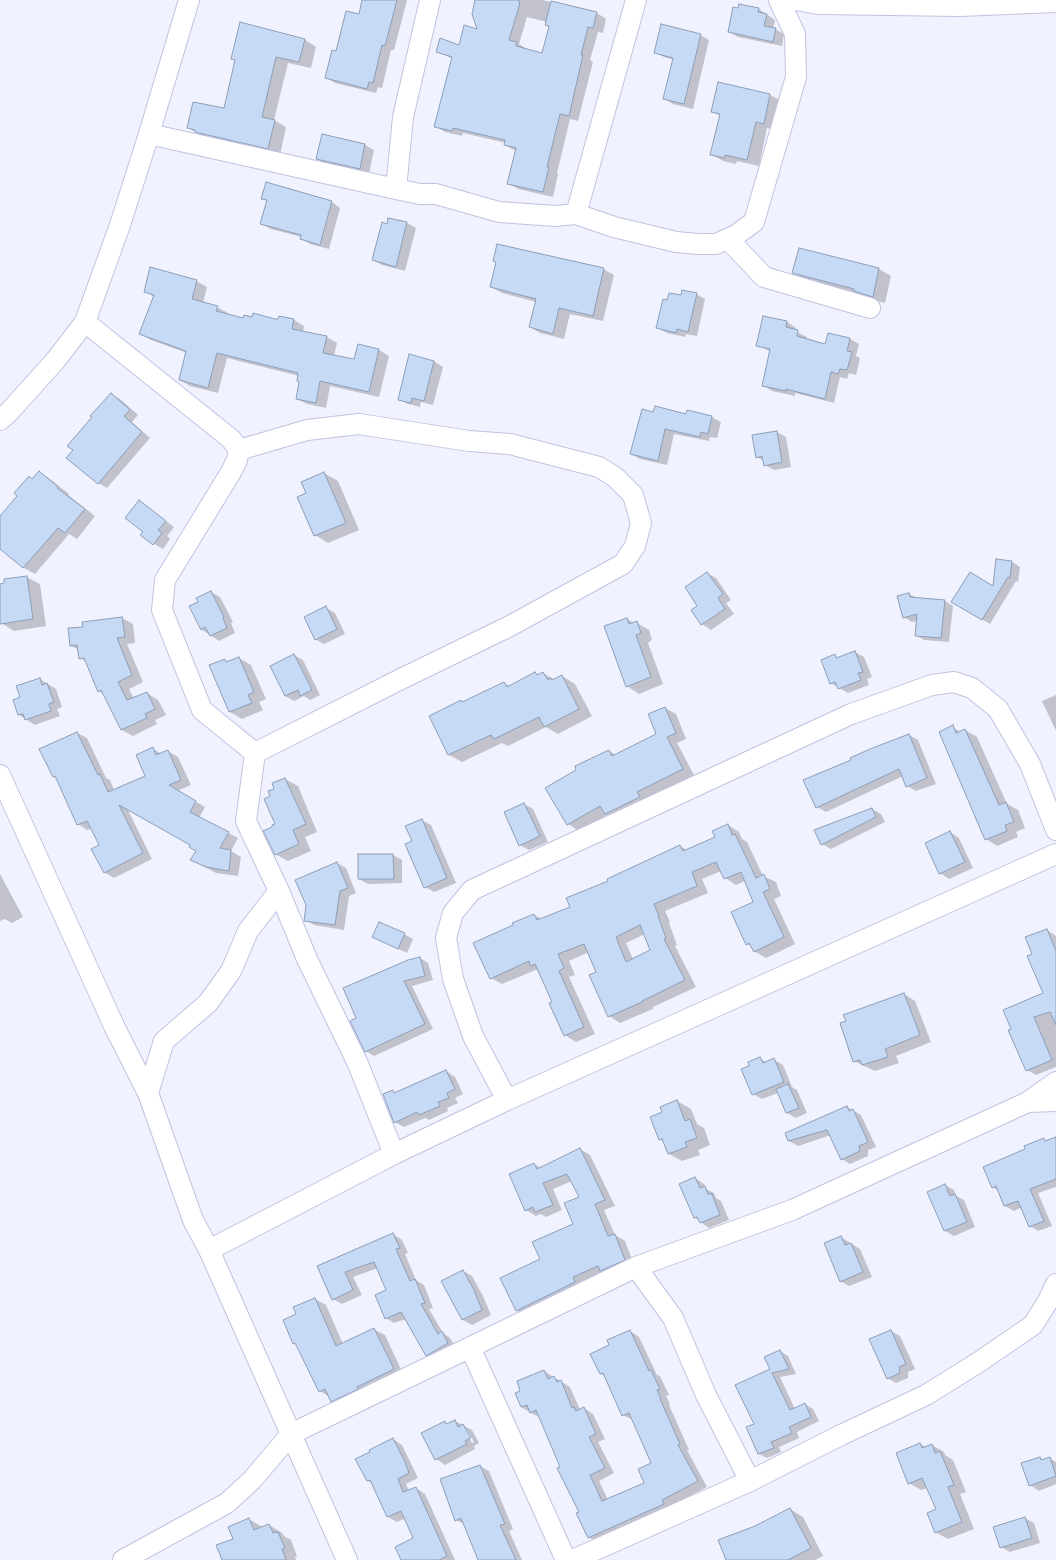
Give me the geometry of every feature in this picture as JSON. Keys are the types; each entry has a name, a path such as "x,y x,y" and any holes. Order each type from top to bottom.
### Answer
{"street":[{"path":"0,420 9,412 55,360 85,322 120,225 189,0"},
{"path":"396,189 403,117 430,0"},
{"path":"576,214 636,0"},
{"path":"149,134 396,189 420,194 436,194 498,212 555,216 576,214 614,228 676,242 716,244 736,235 754,222 796,77 795,34 779,0"},
{"path":"795,0 818,4 960,6 1056,2"},
{"path":"728,239 764,276 870,308"},
{"path":"85,322 231,439 239,450 237,460 231,472 165,580 162,610 202,710 255,753"},
{"path":"239,450 307,430 359,424 469,441 510,444 599,467 615,477 634,495 641,523 635,546 623,564 510,626 255,753"},
{"path":"507,1100 473,1036 453,979 447,945 446,938 452,913 472,890 851,714 932,685 954,682 972,688 998,709 1030,764 1056,830"},
{"path":"255,753 246,821 279,891 307,959 358,1064 394,1154"},
{"path":"0,775 115,1028 148,1093 193,1220 209,1250 347,1560"},
{"path":"209,1250 394,1154 507,1100 1056,854"},
{"path":"148,1093 164,1041 208,1003 231,971 248,931 279,891"},
{"path":"123,1560 227,1502 252,1480 291,1434 636,1266 792,1210 1028,1102 1056,1082"},
{"path":"1028,1102 1056,1101"},
{"path":"636,1266 673,1318 706,1395 750,1480"},
{"path":"573,1560 750,1480 840,1435 926,1395 979,1362 1033,1325 1048,1301 1056,1284"},
{"path":"470,1347 566,1560"}],"building":[{"path":"362,0 397,0 385,46 382,45 373,83 369,82 367,89 325,78 332,50 336,51 346,11 359,14"},
{"path":"475,0 519,0 520,3 509,40 517,42 516,46 542,53 549,26 545,25 551,1 597,12 593,28 588,27 569,116 560,114 547,167 549,167 543,192 507,184 516,148 504,145 505,140 453,128 452,131 434,127 452,57 436,52 440,38 459,45 464,25 477,29 472,14"},
{"path":"739,4 759,8 758,12 767,14 764,26 776,28 773,42 728,32 733,7 738,8"},
{"path":"240,22 305,39 299,62 276,57 262,117 275,120 268,149 195,132 195,130 187,128 193,102 224,108 235,60 231,59"},
{"path":"661,24 701,34 684,104 663,99 673,58 654,53"},
{"path":"718,82 770,94 764,124 756,122 747,160 725,155 725,158 710,155 720,114 711,112"},
{"path":"322,134 365,144 360,169 316,159"},
{"path":"266,182 332,201 320,245 300,239 301,235 260,224 267,200 261,199"},
{"path":"388,218 407,222 396,267 372,260 382,222 387,224"},
{"path":"497,244 604,268 593,316 559,308 553,334 529,327 536,299 490,287 496,262 493,261"},
{"path":"799,248 879,268 873,297 854,291 854,289 792,273"},
{"path":"150,267 197,280 192,299 218,306 216,311 243,318 244,315 252,317 253,313 275,319 278,319 279,316 294,319 292,329 327,336 323,353 354,359 358,344 379,349 369,392 320,381 316,403 296,399 299,382 297,381 298,373 217,353 208,388 179,380 186,351 139,334 154,295 144,292"},
{"path":"682,290 697,293 688,332 677,329 676,333 656,328 663,299 667,300 669,293 681,295"},
{"path":"763,316 787,321 786,327 798,330 797,336 825,344 828,333 850,338 847,351 852,352 847,370 840,369 838,374 831,372 825,399 786,389 786,391 762,386 770,349 756,346"},
{"path":"409,354 434,361 424,401 412,398 411,403 398,400"},
{"path":"111,393 130,410 124,416 142,432 98,484 66,458 73,450 67,446 92,417 90,416"},
{"path":"655,406 686,414 687,410 712,416 708,434 701,432 700,437 665,429 658,461 630,454 642,409 653,412"},
{"path":"777,431 782,462 764,466 762,456 756,458 752,435"},
{"path":"39,471 58,487 57,488 85,509 65,533 58,528 23,568 0,549 0,516 17,496 14,493 29,476 32,479"},
{"path":"324,472 346,523 314,536 297,497 306,493 301,482"},
{"path":"139,500 166,521 158,530 162,533 153,545 140,535 143,532 125,518"},
{"path":"996,559 1012,561 1010,578 1008,577 982,620 951,602 970,572 993,586"},
{"path":"707,572 723,594 718,598 725,609 701,625 691,610 697,606 685,587"},
{"path":"27,576 33,619 0,624 0,584 4,583 4,579"},
{"path":"211,591 224,617 223,618 227,628 210,636 205,627 201,630 189,606 198,602 196,598"},
{"path":"909,593 910,597 945,600 941,638 915,636 917,614 903,618 897,596"},
{"path":"326,606 337,629 315,640 304,617"},
{"path":"122,617 125,637 117,638 132,675 118,682 127,700 147,692 155,709 145,714 147,718 121,730 101,690 98,692 84,658 79,659 77,645 70,646 68,628 83,627 82,622"},
{"path":"627,618 629,624 637,621 641,633 636,635 651,677 626,687 604,626"},
{"path":"855,651 863,672 858,673 861,680 838,689 835,682 830,684 821,660 835,654 836,658"},
{"path":"294,654 312,690 300,696 298,690 285,696 270,666"},
{"path":"239,657 254,692 248,695 252,703 229,712 209,665 225,659 226,662"},
{"path":"535,672 537,675 543,672 548,680 551,678 552,680 562,675 579,709 544,727 539,717 494,739 491,735 448,755 429,716 461,700 462,702 504,682 507,687"},
{"path":"40,678 42,685 47,683 54,702 49,704 51,711 25,720 23,714 18,715 13,700 20,697 16,686"},
{"path":"665,707 676,733 667,737 683,769 637,792 640,797 605,814 600,806 567,825 545,788 576,770 575,766 609,750 612,756 656,734 648,714"},
{"path":"953,725 956,733 965,729 999,805 1006,802 1014,822 1005,825 1007,831 985,840 939,732"},
{"path":"77,732 108,792 145,776 136,755 153,747 156,755 168,750 181,780 169,785 196,801 190,812 229,832 220,848 231,850 229,871 206,867 190,860 196,851 189,847 190,845 119,805 143,853 104,873 91,849 99,845 87,821 77,825 55,776 53,777 39,749"},
{"path":"909,734 927,778 906,787 899,769 816,808 803,780 851,760 850,758 870,749"},
{"path":"285,778 306,824 293,830 299,844 275,855 263,831 275,824 264,799 270,796 268,791 274,789 272,783"},
{"path":"524,803 540,836 519,846 504,812"},
{"path":"872,808 876,817 821,845 814,830"},
{"path":"422,819 447,878 424,888 405,844 412,841 405,826"},
{"path":"728,824 732,835 735,834 756,878 764,874 770,889 763,892 784,937 754,952 749,943 746,945 731,912 753,902 741,872 724,879 716,862 692,872 697,886 654,904 666,938 664,939 685,980 642,1002 608,1017 589,975 596,972 584,944 558,954 564,968 559,971 584,1027 564,1036 549,1003 552,1002 535,964 530,966 529,961 490,979 473,943 513,925 512,923 534,914 537,920 570,907 566,898 608,881 607,879 680,845 683,851 715,837 712,831","holes":["640,925 650,950 626,962 616,937"]},
{"path":"950,831 965,862 939,874 925,843"},
{"path":"358,854 393,854 394,879 358,879"},
{"path":"337,862 348,888 340,891 335,925 304,921 306,905 295,880"},
{"path":"379,922 405,933 398,949 372,937"},
{"path":"1047,929 1056,951 1056,1025 1050,1012 1034,1017 1052,1060 1026,1071 1008,1030 1011,1029 1003,1010 1043,993 1027,956 1032,954 1025,937"},
{"path":"420,957 425,976 404,981 425,1024 365,1052 350,1021 356,1018 343,988 408,960"},
{"path":"904,993 920,1035 885,1049 888,1057 862,1065 860,1060 853,1062 840,1023 846,1021 843,1015"},
{"path":"760,1057 763,1063 774,1058 784,1082 752,1095 741,1069 749,1066 748,1062"},
{"path":"446,1070 455,1089 447,1093 449,1098 438,1102 440,1106 419,1115 417,1112 394,1123 383,1094 393,1090 394,1093"},
{"path":"788,1084 799,1108 786,1113 776,1089"},
{"path":"677,1100 685,1121 690,1119 697,1138 685,1142 687,1147 668,1154 662,1139 659,1140 650,1117 662,1112 660,1107"},
{"path":"847,1106 849,1111 853,1109 868,1142 859,1146 860,1151 841,1160 827,1130 788,1141 785,1133"},
{"path":"1056,1137 1056,1179 1030,1189 1044,1221 1029,1227 1018,1201 1004,1206 996,1186 992,1188 983,1167 1025,1149 1024,1146 1044,1138 1045,1141"},
{"path":"580,1148 605,1200 595,1204 608,1236 615,1234 625,1260 600,1271 598,1266 573,1277 575,1282 516,1311 500,1278 540,1259 532,1242 573,1224 564,1203 579,1197 567,1174 543,1183 553,1205 535,1212 533,1207 525,1211 509,1174 534,1163 537,1169"},
{"path":"695,1177 700,1188 705,1186 708,1194 712,1194 720,1215 700,1223 697,1217 694,1218 679,1184"},
{"path":"945,1184 950,1196 955,1194 967,1222 944,1231 927,1192"},
{"path":"393,1233 400,1248 396,1249 410,1281 415,1279 425,1303 421,1304 438,1334 442,1331 448,1343 426,1356 401,1312 385,1319 375,1295 386,1290 374,1262 345,1272 353,1290 332,1300 317,1266"},
{"path":"841,1236 845,1245 851,1243 863,1272 840,1282 824,1243"},
{"path":"463,1270 474,1290 482,1310 462,1320 441,1281"},
{"path":"315,1298 336,1346 374,1328 394,1369 357,1387 358,1389 331,1402 325,1389 319,1392 295,1343 293,1344 283,1320 296,1314 293,1307"},
{"path":"630,1330 649,1371 651,1370 660,1389 657,1390 680,1444 678,1445 698,1481 662,1500 664,1504 588,1538 576,1513 579,1512 557,1468 560,1467 536,1410 530,1413 527,1405 521,1407 515,1393 520,1391 517,1381 544,1370 548,1379 554,1376 557,1382 561,1380 572,1408 574,1407 576,1411 584,1407 596,1434 589,1437 605,1468 590,1475 602,1501 644,1483 638,1469 651,1463 629,1413 622,1416 603,1373 600,1374 590,1354 609,1345 607,1340"},
{"path":"891,1330 906,1364 899,1367 900,1373 887,1379 869,1339"},
{"path":"780,1350 789,1369 772,1373 790,1410 805,1403 811,1417 789,1427 792,1433 771,1442 774,1448 758,1454 746,1427 754,1424 735,1385 770,1369 764,1357"},
{"path":"455,1420 458,1427 463,1424 471,1438 465,1441 467,1444 435,1460 421,1433 445,1421 446,1424"},
{"path":"393,1438 409,1473 398,1479 403,1492 416,1487 447,1556 439,1560 401,1560 395,1547 413,1538 401,1511 387,1517 370,1480 367,1481 355,1459"},
{"path":"920,1443 922,1448 932,1444 935,1453 940,1451 954,1485 948,1487 962,1522 935,1533 927,1513 936,1509 922,1478 908,1484 896,1453"},
{"path":"1040,1457 1041,1460 1050,1457 1056,1476 1029,1486 1021,1463"},
{"path":"480,1465 505,1524 500,1525 516,1560 478,1560 461,1518 455,1521 440,1479"},
{"path":"790,1508 811,1548 788,1560 726,1560 718,1540 755,1526"},
{"path":"1025,1517 1032,1538 1000,1548 993,1527"},
{"path":"249,1518 254,1530 269,1524 273,1533 278,1532 285,1548 282,1549 286,1560 222,1560 216,1545 233,1539 228,1527"}]}
